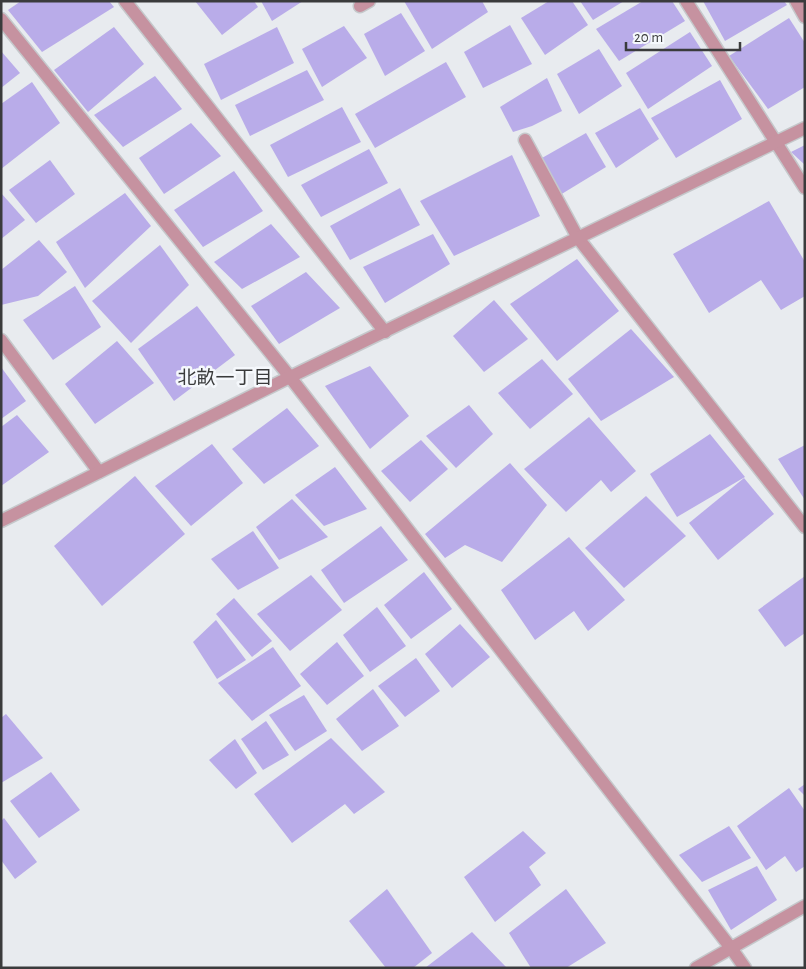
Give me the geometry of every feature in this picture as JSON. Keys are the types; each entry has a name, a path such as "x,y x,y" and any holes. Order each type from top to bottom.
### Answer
{"street":[{"path":"125,1 385,332"},
{"path":"686,1 805,188"},
{"path":"796,1 805,17"},
{"path":"1,19 290,378 745,968"},
{"path":"1,521 290,378 805,128"},
{"path":"525,140 578,238 805,527"},
{"path":"1,340 99,472"},
{"path":"696,968 805,906"}],"building":[{"path":"21,1 109,1 114,7 42,52 8,10"},
{"path":"195,1 254,1 258,7 222,35"},
{"path":"261,1 303,1 272,21"},
{"path":"404,1 482,1 488,12 432,49"},
{"path":"549,1 572,1 588,25 545,55 521,18"},
{"path":"580,1 624,1 593,20"},
{"path":"643,1 672,1 685,21 619,61 596,29"},
{"path":"703,1 784,1 787,5 725,41"},
{"path":"401,13 425,51 385,76 364,34"},
{"path":"789,18 805,43 805,87 768,109 729,56"},
{"path":"510,25 532,64 483,88 464,52"},
{"path":"344,26 367,58 322,87 302,49"},
{"path":"114,27 144,64 88,112 54,70"},
{"path":"277,27 294,63 221,100 204,64"},
{"path":"690,32 712,66 648,109 626,73"},
{"path":"599,49 622,86 579,114 557,74"},
{"path":"1,51 20,73 1,88"},
{"path":"446,62 466,97 375,148 355,114"},
{"path":"307,70 324,100 250,136 235,105"},
{"path":"155,76 182,109 123,147 94,115"},
{"path":"547,78 562,111 532,126 513,132 500,107"},
{"path":"720,80 742,119 676,158 651,118"},
{"path":"32,82 60,123 1,169 1,104"},
{"path":"342,107 361,142 288,177 270,145"},
{"path":"640,108 659,139 616,168 595,133"},
{"path":"191,123 221,156 164,194 139,158"},
{"path":"586,133 606,167 560,195 542,158"},
{"path":"805,145 805,165 791,152"},
{"path":"369,149 388,183 321,217 301,185"},
{"path":"512,155 540,216 454,256 420,201"},
{"path":"50,160 75,194 36,223 9,190"},
{"path":"234,171 263,211 203,247 174,210"},
{"path":"400,188 420,225 350,260 330,226"},
{"path":"1,193 25,220 1,239"},
{"path":"125,193 151,226 85,288 56,242"},
{"path":"769,201 805,262 805,296 781,310 761,280 709,313 673,254"},
{"path":"271,224 300,257 242,289 214,262"},
{"path":"433,234 450,264 385,303 363,267"},
{"path":"39,240 67,272 38,296 1,305 1,270"},
{"path":"160,245 189,285 131,343 92,301"},
{"path":"577,259 619,311 557,361 510,304"},
{"path":"306,272 340,308 279,344 251,306"},
{"path":"75,286 101,327 53,360 23,320"},
{"path":"494,300 528,339 484,372 453,336"},
{"path":"197,306 235,355 174,401 138,349"},
{"path":"631,329 674,377 601,421 568,379"},
{"path":"117,341 154,383 95,424 65,384"},
{"path":"542,359 573,394 530,429 498,393"},
{"path":"370,366 409,416 370,449 325,386"},
{"path":"1,367 26,401 1,419"},
{"path":"469,405 493,434 456,468 426,436"},
{"path":"287,408 319,446 264,484 232,449"},
{"path":"17,415 49,452 1,486 1,427"},
{"path":"589,417 636,471 611,492 601,480 566,512 524,469"},
{"path":"710,434 745,477 677,517 650,474"},
{"path":"421,440 448,469 410,502 381,471"},
{"path":"212,444 243,483 191,526 155,486"},
{"path":"805,445 805,500 778,459"},
{"path":"510,463 547,505 502,562 465,545 445,558 425,534"},
{"path":"335,467 367,509 324,526 295,495"},
{"path":"135,476 185,534 102,606 54,546"},
{"path":"744,478 774,514 718,560 689,523"},
{"path":"646,496 686,536 624,588 585,548"},
{"path":"292,499 328,537 279,560 256,527"},
{"path":"381,526 408,560 344,603 321,570"},
{"path":"253,531 279,568 238,590 211,559"},
{"path":"569,537 625,600 588,631 574,611 535,640 501,590"},
{"path":"424,572 452,609 411,639 384,605"},
{"path":"311,575 342,610 290,651 257,614"},
{"path":"805,576 805,633 785,647 758,610"},
{"path":"234,598 272,641 252,657 216,614"},
{"path":"377,607 406,646 370,672 343,635"},
{"path":"216,620 246,660 217,679 193,642"},
{"path":"460,624 490,657 452,688 425,654"},
{"path":"337,642 364,676 327,705 300,674"},
{"path":"273,647 301,686 252,721 218,683"},
{"path":"416,658 440,691 405,717 378,686"},
{"path":"373,689 399,726 362,751 336,719"},
{"path":"304,695 327,731 295,751 269,715"},
{"path":"6,714 43,758 1,783 1,718"},
{"path":"266,721 289,755 263,770 241,739"},
{"path":"331,738 385,792 354,814 345,804 292,843 254,794"},
{"path":"235,739 257,773 236,789 209,760"},
{"path":"51,772 80,810 39,838 10,801"},
{"path":"805,784 805,796 798,789"},
{"path":"789,788 805,811 805,866 796,872 785,856 766,870 737,826"},
{"path":"4,818 37,862 15,879 1,860 1,821"},
{"path":"729,826 751,858 702,882 679,855"},
{"path":"523,831 546,853 529,867 541,885 495,922 464,877"},
{"path":"757,866 777,900 731,930 708,890"},
{"path":"387,889 432,953 413,968 386,968 349,921"},
{"path":"566,889 606,943 566,968 531,968 509,933"},
{"path":"472,932 507,968 425,968"}],"district":[{"name":"北畝一丁目","path":"225,378"}]}
